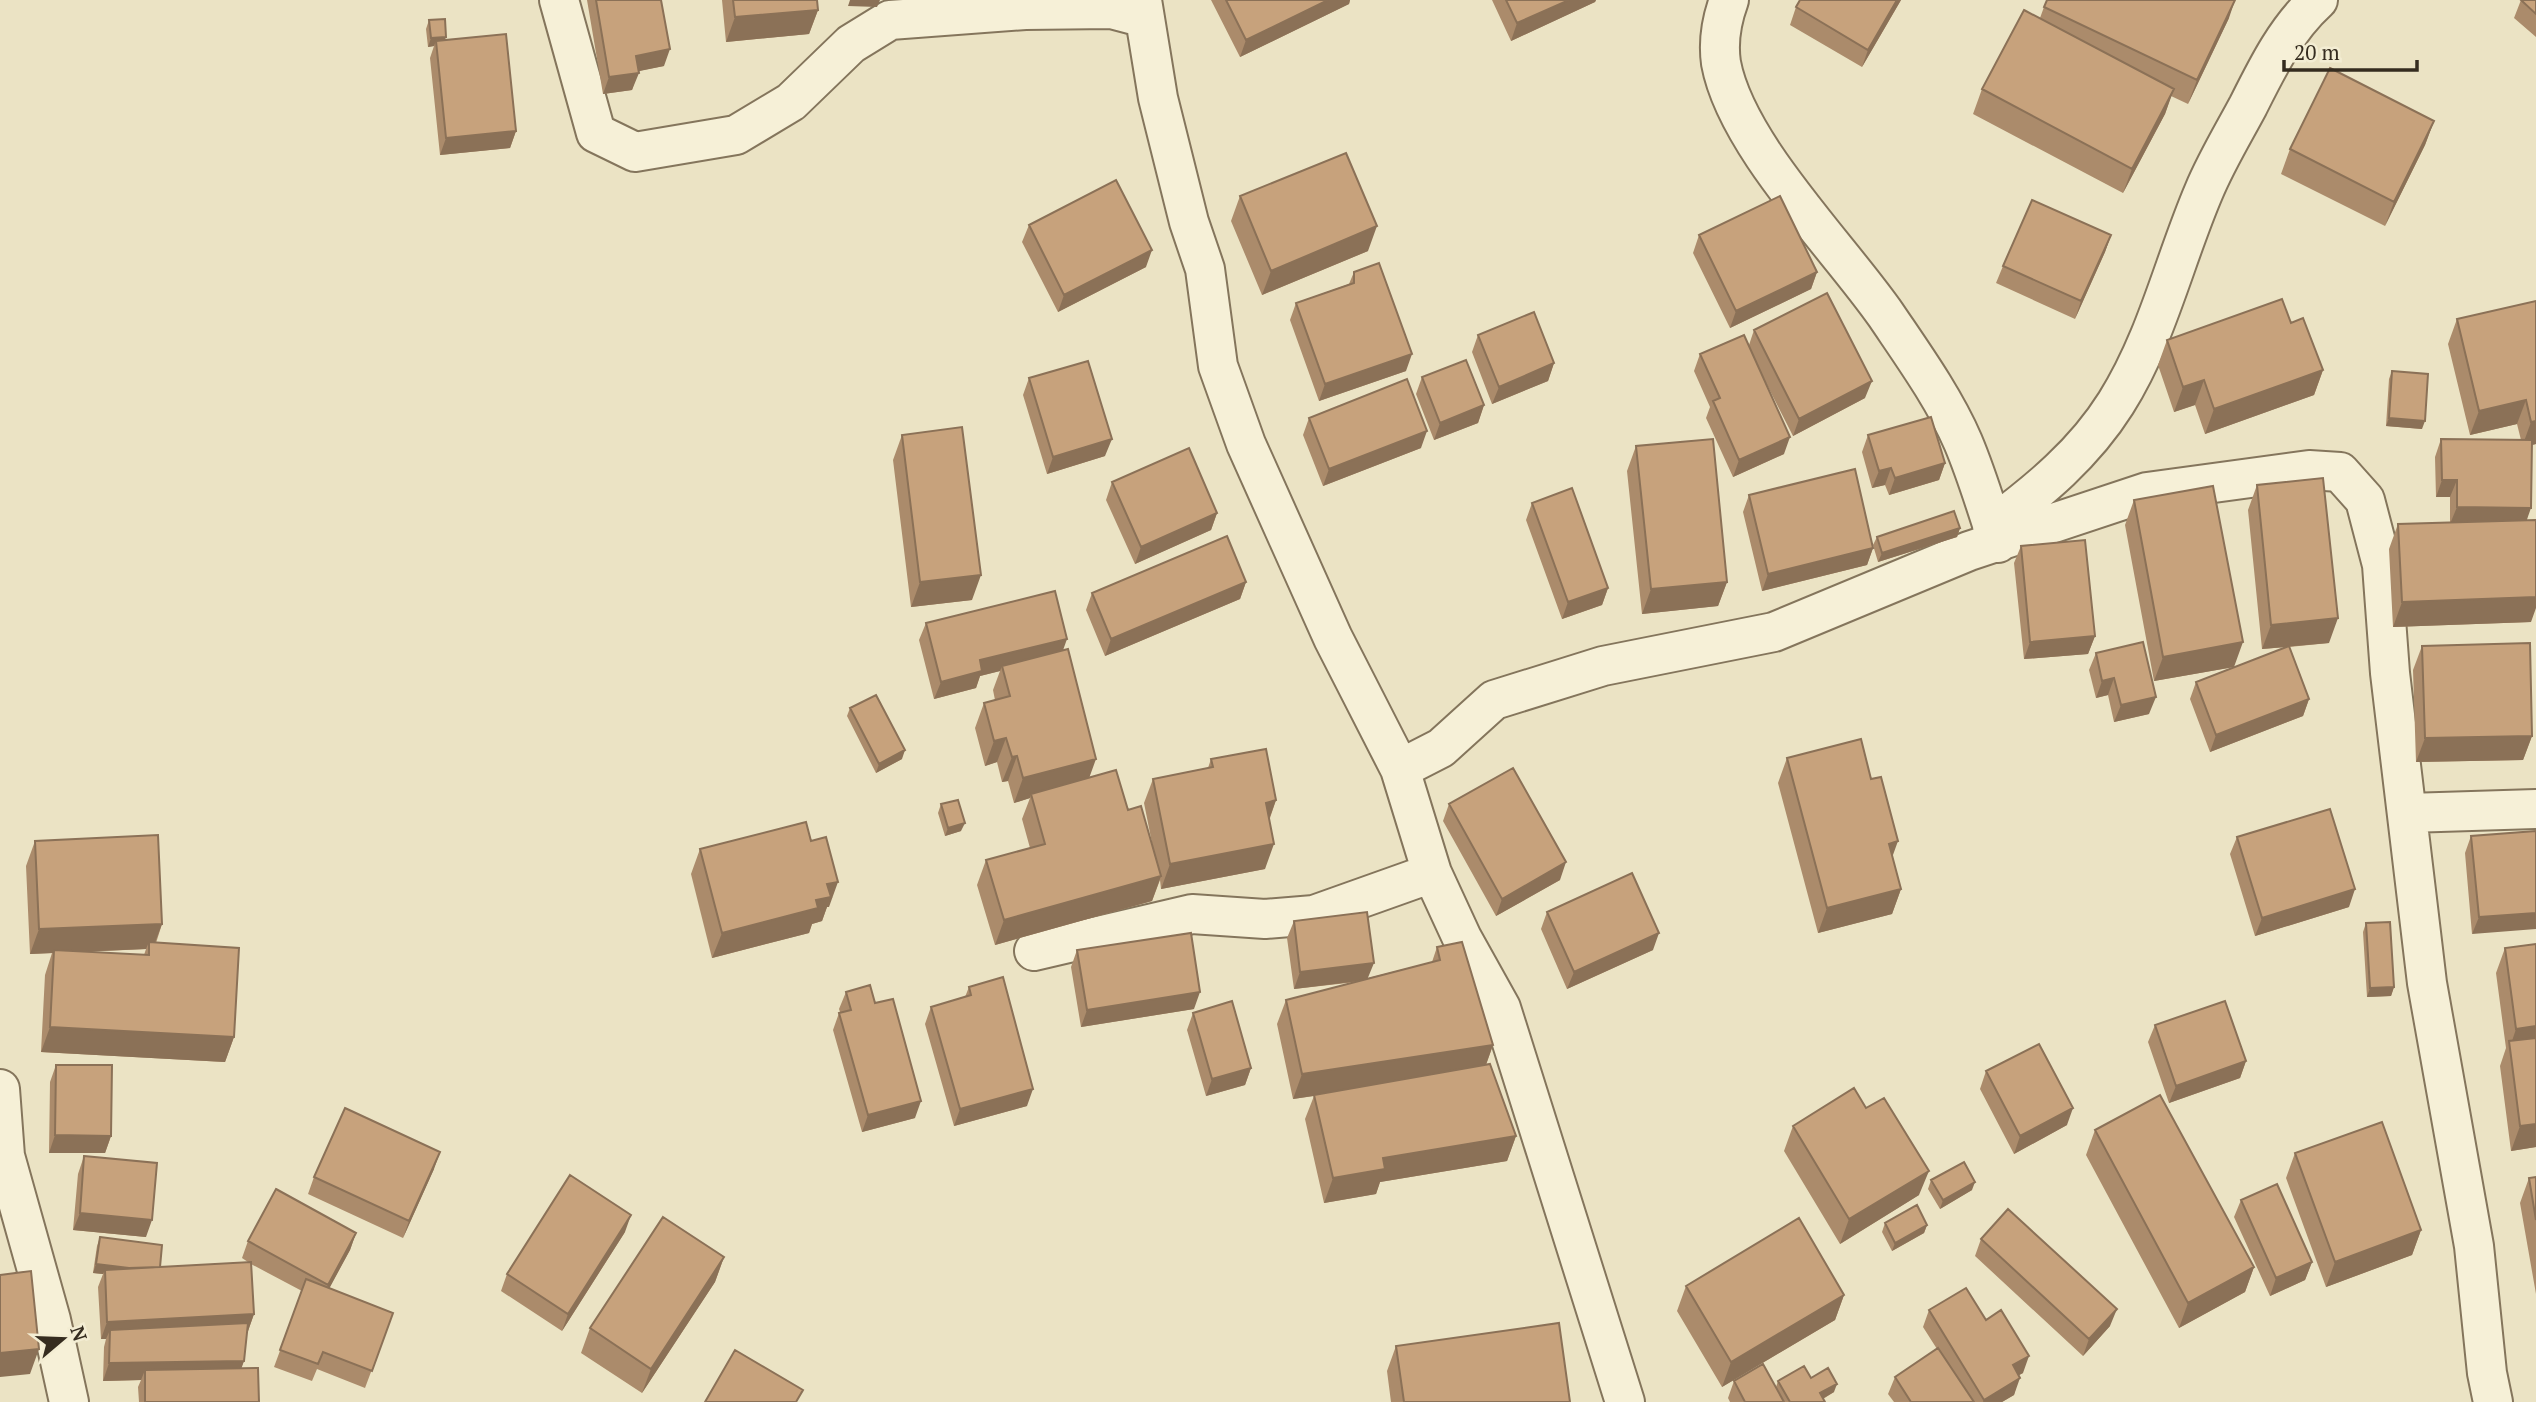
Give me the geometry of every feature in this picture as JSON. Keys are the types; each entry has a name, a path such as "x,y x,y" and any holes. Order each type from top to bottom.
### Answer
{"street":[{"path":"559,0 596,132 635,152 736,135 791,102 851,44 890,20 1025,10 1144,9 1158,98 1205,269 1218,366 1246,444 1333,639 1400,769 1432,873 1462,938 1501,1008 1625,1402"},
{"path":"1729,0 1722,22 1721,62 1736,107 1760,149 1885,314 1936,393 1962,441 1995,534"},
{"path":"1400,769 1441,748 1494,700 1603,666 1774,632 1969,551 1995,534 2051,482 2081,449 2116,403 2143,352 2204,190 2267,66 2300,16 2318,0"},
{"path":"1995,534 2147,492 2309,470 2340,472 2365,500 2382,565 2390,673 2427,983 2474,1246 2487,1373 2493,1402"},
{"path":"2408,813 2536,809"},
{"path":"1034,951 1192,914 1265,919 1314,915 1432,873"},
{"path":"0,1089 5,1156 51,1320 69,1402"}],"building":[{"path":"596,0 661,0 670,49 636,56 639,73 609,77"},
{"path":"733,0 817,0 818,10 735,17"},
{"path":"1226,0 1328,0 1246,40"},
{"path":"1506,0 1569,0 1517,23"},
{"path":"1800,0 1897,0 1868,50 1796,7"},
{"path":"2047,0 2235,0 2197,80 2044,7"},
{"path":"2521,0 2536,0 2536,14"},
{"path":"2024,10 2174,89 2132,169 1982,89"},
{"path":"445,19 446,37 431,38 429,20"},
{"path":"506,34 516,131 446,138 436,41"},
{"path":"2330,68 2434,121 2394,202 2290,149"},
{"path":"1346,153 1377,226 1271,271 1240,196"},
{"path":"1116,180 1152,250 1064,295 1029,225"},
{"path":"1780,196 1817,272 1736,311 1699,235"},
{"path":"2032,200 2111,235 2081,301 2003,266"},
{"path":"1379,263 1412,354 1325,384 1296,303 1354,283 1354,272"},
{"path":"1827,293 1872,381 1799,419 1754,330"},
{"path":"2282,299 2291,323 2303,318 2323,370 2214,409 2204,380 2183,387 2167,340"},
{"path":"2536,301 2536,421 2531,422 2526,400 2479,411 2457,319"},
{"path":"1534,312 1554,363 1499,387 1478,335"},
{"path":"1744,335 1790,437 1739,460 1713,401 1720,398 1700,354"},
{"path":"1466,360 1484,405 1440,423 1422,377"},
{"path":"1088,361 1112,439 1053,457 1029,378"},
{"path":"2392,371 2428,374 2425,421 2389,418"},
{"path":"1407,379 1427,431 1329,469 1309,418"},
{"path":"1931,417 1945,463 1895,478 1891,468 1879,471 1868,435"},
{"path":"962,427 981,575 920,582 902,435"},
{"path":"1713,439 1727,582 1651,589 1636,446"},
{"path":"2441,439 2532,440 2531,508 2457,507 2457,480 2442,480"},
{"path":"1189,448 1217,513 1141,547 1112,482"},
{"path":"1855,469 1873,548 1768,574 1749,495"},
{"path":"2323,478 2338,618 2271,625 2257,485"},
{"path":"2213,486 2243,642 2163,657 2134,500"},
{"path":"1572,488 1608,588 1568,602 1532,503"},
{"path":"1954,511 1960,528 1882,553 1877,537"},
{"path":"2536,520 2536,597 2402,602 2398,524"},
{"path":"1227,536 1246,582 1111,639 1092,593"},
{"path":"2085,540 2095,636 2030,642 2021,546"},
{"path":"1055,591 1067,639 980,660 982,671 941,682 926,623"},
{"path":"2143,642 2156,697 2121,705 2114,678 2102,681 2096,653"},
{"path":"2530,643 2532,736 2425,738 2422,646"},
{"path":"2289,646 2309,699 2216,735 2196,682"},
{"path":"1068,649 1096,759 1023,778 1017,756 1012,757 1006,738 994,741 984,703 1010,696 1002,666"},
{"path":"876,695 905,750 879,764 850,708"},
{"path":"1861,739 1871,779 1881,777 1898,841 1889,844 1901,889 1827,908 1787,758"},
{"path":"1266,749 1276,800 1266,803 1274,844 1170,864 1153,779 1213,767 1211,759"},
{"path":"1513,768 1566,862 1502,899 1449,804"},
{"path":"1116,770 1128,810 1141,806 1161,876 1004,920 986,860 1045,844 1031,794"},
{"path":"958,800 965,823 948,828 941,804"},
{"path":"2330,809 2355,889 2262,918 2237,837"},
{"path":"806,822 811,841 826,837 838,882 827,884 831,897 816,900 818,908 722,933 700,849"},
{"path":"2536,831 2536,913 2479,917 2471,836"},
{"path":"158,835 162,924 39,929 35,841"},
{"path":"1632,873 1659,933 1574,972 1547,912"},
{"path":"1367,912 1374,963 1300,972 1294,921"},
{"path":"2390,922 2394,987 2370,988 2366,923"},
{"path":"1191,933 1200,992 1087,1010 1077,950"},
{"path":"149,942 239,948 234,1037 50,1027 54,950 149,955"},
{"path":"1462,942 1493,1045 1302,1074 1286,1000 1440,960 1437,947"},
{"path":"2536,944 2536,1026 2516,1029 2505,948"},
{"path":"1003,977 1033,1089 960,1109 931,1007 971,995 969,987"},
{"path":"870,985 875,1003 893,999 921,1101 868,1115 839,1013 851,1010 846,992"},
{"path":"1232,1001 1251,1068 1212,1079 1193,1013"},
{"path":"2225,1001 2246,1061 2176,1086 2155,1025"},
{"path":"2536,1038 2536,1124 2520,1126 2509,1041"},
{"path":"2039,1044 2073,1108 2020,1136 1986,1071"},
{"path":"1490,1064 1516,1136 1383,1158 1385,1169 1333,1178 1314,1095"},
{"path":"56,1065 112,1065 111,1136 55,1135"},
{"path":"1854,1088 1866,1108 1884,1098 1929,1171 1849,1219 1793,1126"},
{"path":"2160,1095 2254,1267 2188,1303 2095,1130"},
{"path":"345,1108 440,1152 409,1221 314,1177"},
{"path":"2382,1122 2421,1230 2335,1262 2295,1153"},
{"path":"84,1156 157,1163 152,1220 80,1213"},
{"path":"1964,1162 1975,1182 1943,1200 1931,1180"},
{"path":"570,1175 631,1215 568,1314 507,1274"},
{"path":"2536,1177 2536,1220 2529,1178"},
{"path":"2277,1184 2312,1262 2276,1278 2241,1200"},
{"path":"276,1189 356,1233 328,1285 248,1241"},
{"path":"1917,1205 1927,1225 1895,1243 1885,1223"},
{"path":"2008,1209 2117,1309 2089,1339 1981,1239"},
{"path":"663,1217 724,1257 651,1369 590,1328"},
{"path":"1799,1218 1844,1295 1731,1362 1686,1286"},
{"path":"100,1237 162,1245 160,1267 129,1268 96,1264"},
{"path":"251,1262 254,1314 107,1322 105,1270"},
{"path":"31,1271 39,1349 0,1353 0,1275"},
{"path":"306,1279 393,1313 372,1371 323,1352 318,1364 280,1350"},
{"path":"1966,1288 1986,1320 2001,1310 2029,1356 2013,1365 2020,1378 1984,1400 1929,1310"},
{"path":"248,1323 244,1361 109,1363 110,1330"},
{"path":"1559,1323 1570,1402 1404,1402 1396,1346"},
{"path":"1938,1348 1974,1402 1911,1402 1895,1377"},
{"path":"735,1350 803,1390 796,1402 705,1402"},
{"path":"1763,1364 1784,1402 1745,1402 1734,1381"},
{"path":"1804,1366 1811,1378 1828,1368 1837,1384 1820,1393 1825,1402 1790,1402 1778,1381"},
{"path":"258,1368 259,1402 145,1402 145,1370"}]}
